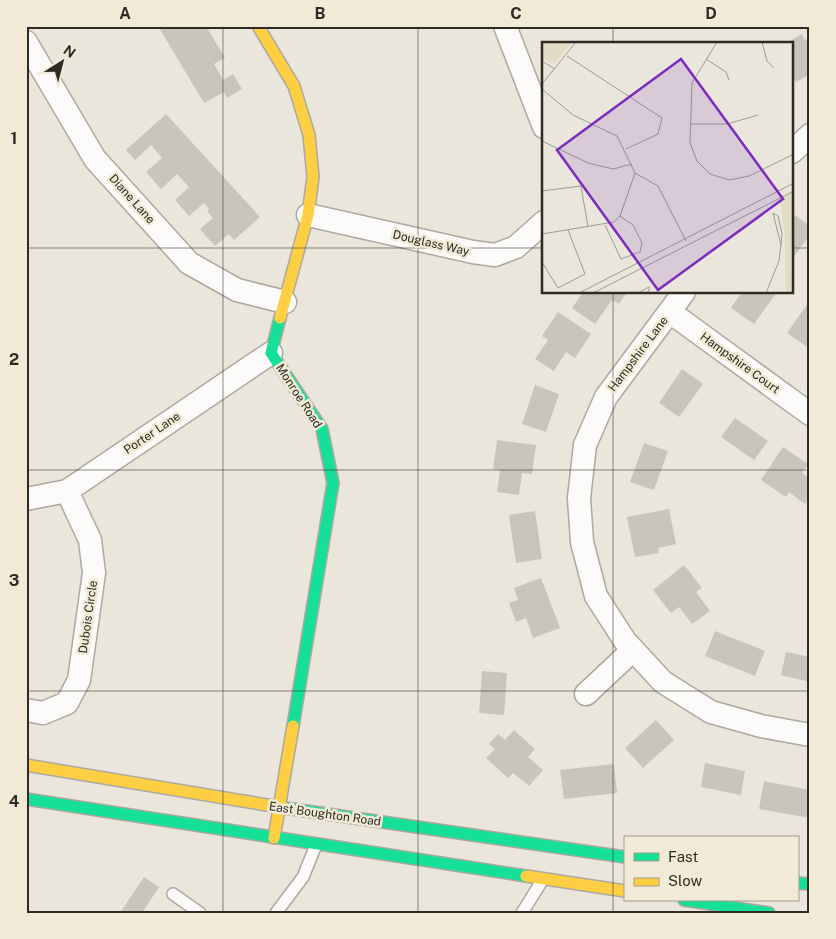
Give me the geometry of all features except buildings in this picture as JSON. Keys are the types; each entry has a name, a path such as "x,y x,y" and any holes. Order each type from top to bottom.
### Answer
{"main road":[{"name":"Monroe Road","path":"258,26 294,86 309,135 313,176 308,215 271,353 322,429 333,482 274,838"},
{"name":"East Boughton Road","path":"26,765 278,807 624,858"},
{"path":"26,799 624,892"},
{"path":"701,902 761,909"}],"street":[{"path":"505,26 542,122"},
{"name":"Diane Lane","path":"26,42 96,159 190,262 237,290 285,302"},
{"path":"794,150 810,135"},
{"name":"Douglass Way","path":"308,215 473,252 495,255 516,247 542,224"},
{"name":"Hampshire Lane","path":"683,294 606,397 585,445 579,498 582,542 596,596 625,641 663,682 711,712 761,726 810,735"},
{"name":"Hampshire Court","path":"670,312 810,414"},
{"name":"Porter Lane","path":"26,499 67,491 271,353"},
{"name":"Dubois Circle","path":"26,710 43,713 67,703 79,680 94,573 90,540 67,491"},
{"path":"586,694 633,650"}],"lane":[{"path":"276,913 303,877 316,844"},
{"path":"522,913 543,880"},
{"path":"173,894 200,913"}],"traffic: fast":[{"path":"280,318 271,353 322,429 333,483 293,726"},
{"path":"26,799 526,876"},
{"path":"285,808 624,857"},
{"path":"798,883 810,884"},
{"path":"697,902 769,913"}],"traffic: slow":[{"path":"258,26 294,86 309,135 313,177 308,215 280,318"},
{"path":"274,838 293,726"},
{"path":"26,765 285,808"},
{"path":"526,876 624,891"}]}
